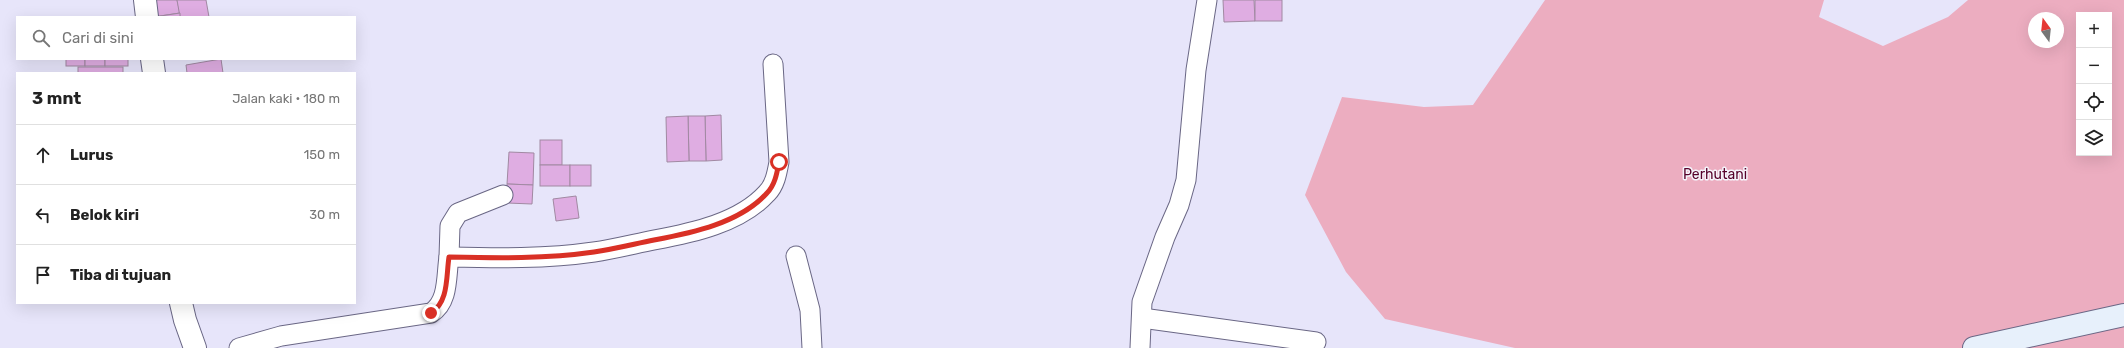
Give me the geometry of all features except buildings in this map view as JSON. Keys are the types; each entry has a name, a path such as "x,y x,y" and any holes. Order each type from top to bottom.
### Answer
{"main road":[{"path":"1974,348 2124,315"}],"street":[{"path":"145,0 147,16"},
{"path":"1140,348 1142,302 1179,205 1186,180 1196,70 1207,0"},
{"path":"152,60 154,72"},
{"path":"449,257 511,258 594,252 683,234 720,222 749,209 768,193 777,174 779,162 773,64"},
{"path":"239,348 281,336 431,313 439,308 443,301 449,257 450,226 458,213 503,195"},
{"path":"796,256 810,310 812,348"},
{"path":"181,304 195,348"},
{"path":"1142,318 1316,342"}],"green space":[{"name":"Perhutani","path":"1545,0 1824,0 1819,17 1883,46 1948,17 1968,0 2124,0 2124,348 1515,348 1385,319 1346,272 1305,195 1342,97 1424,107 1473,105"}],"route":[{"path":"431,313 439,308 443,301 449,257 511,258 594,252 683,234 720,222 749,209 768,193 777,174 779,162"}]}
